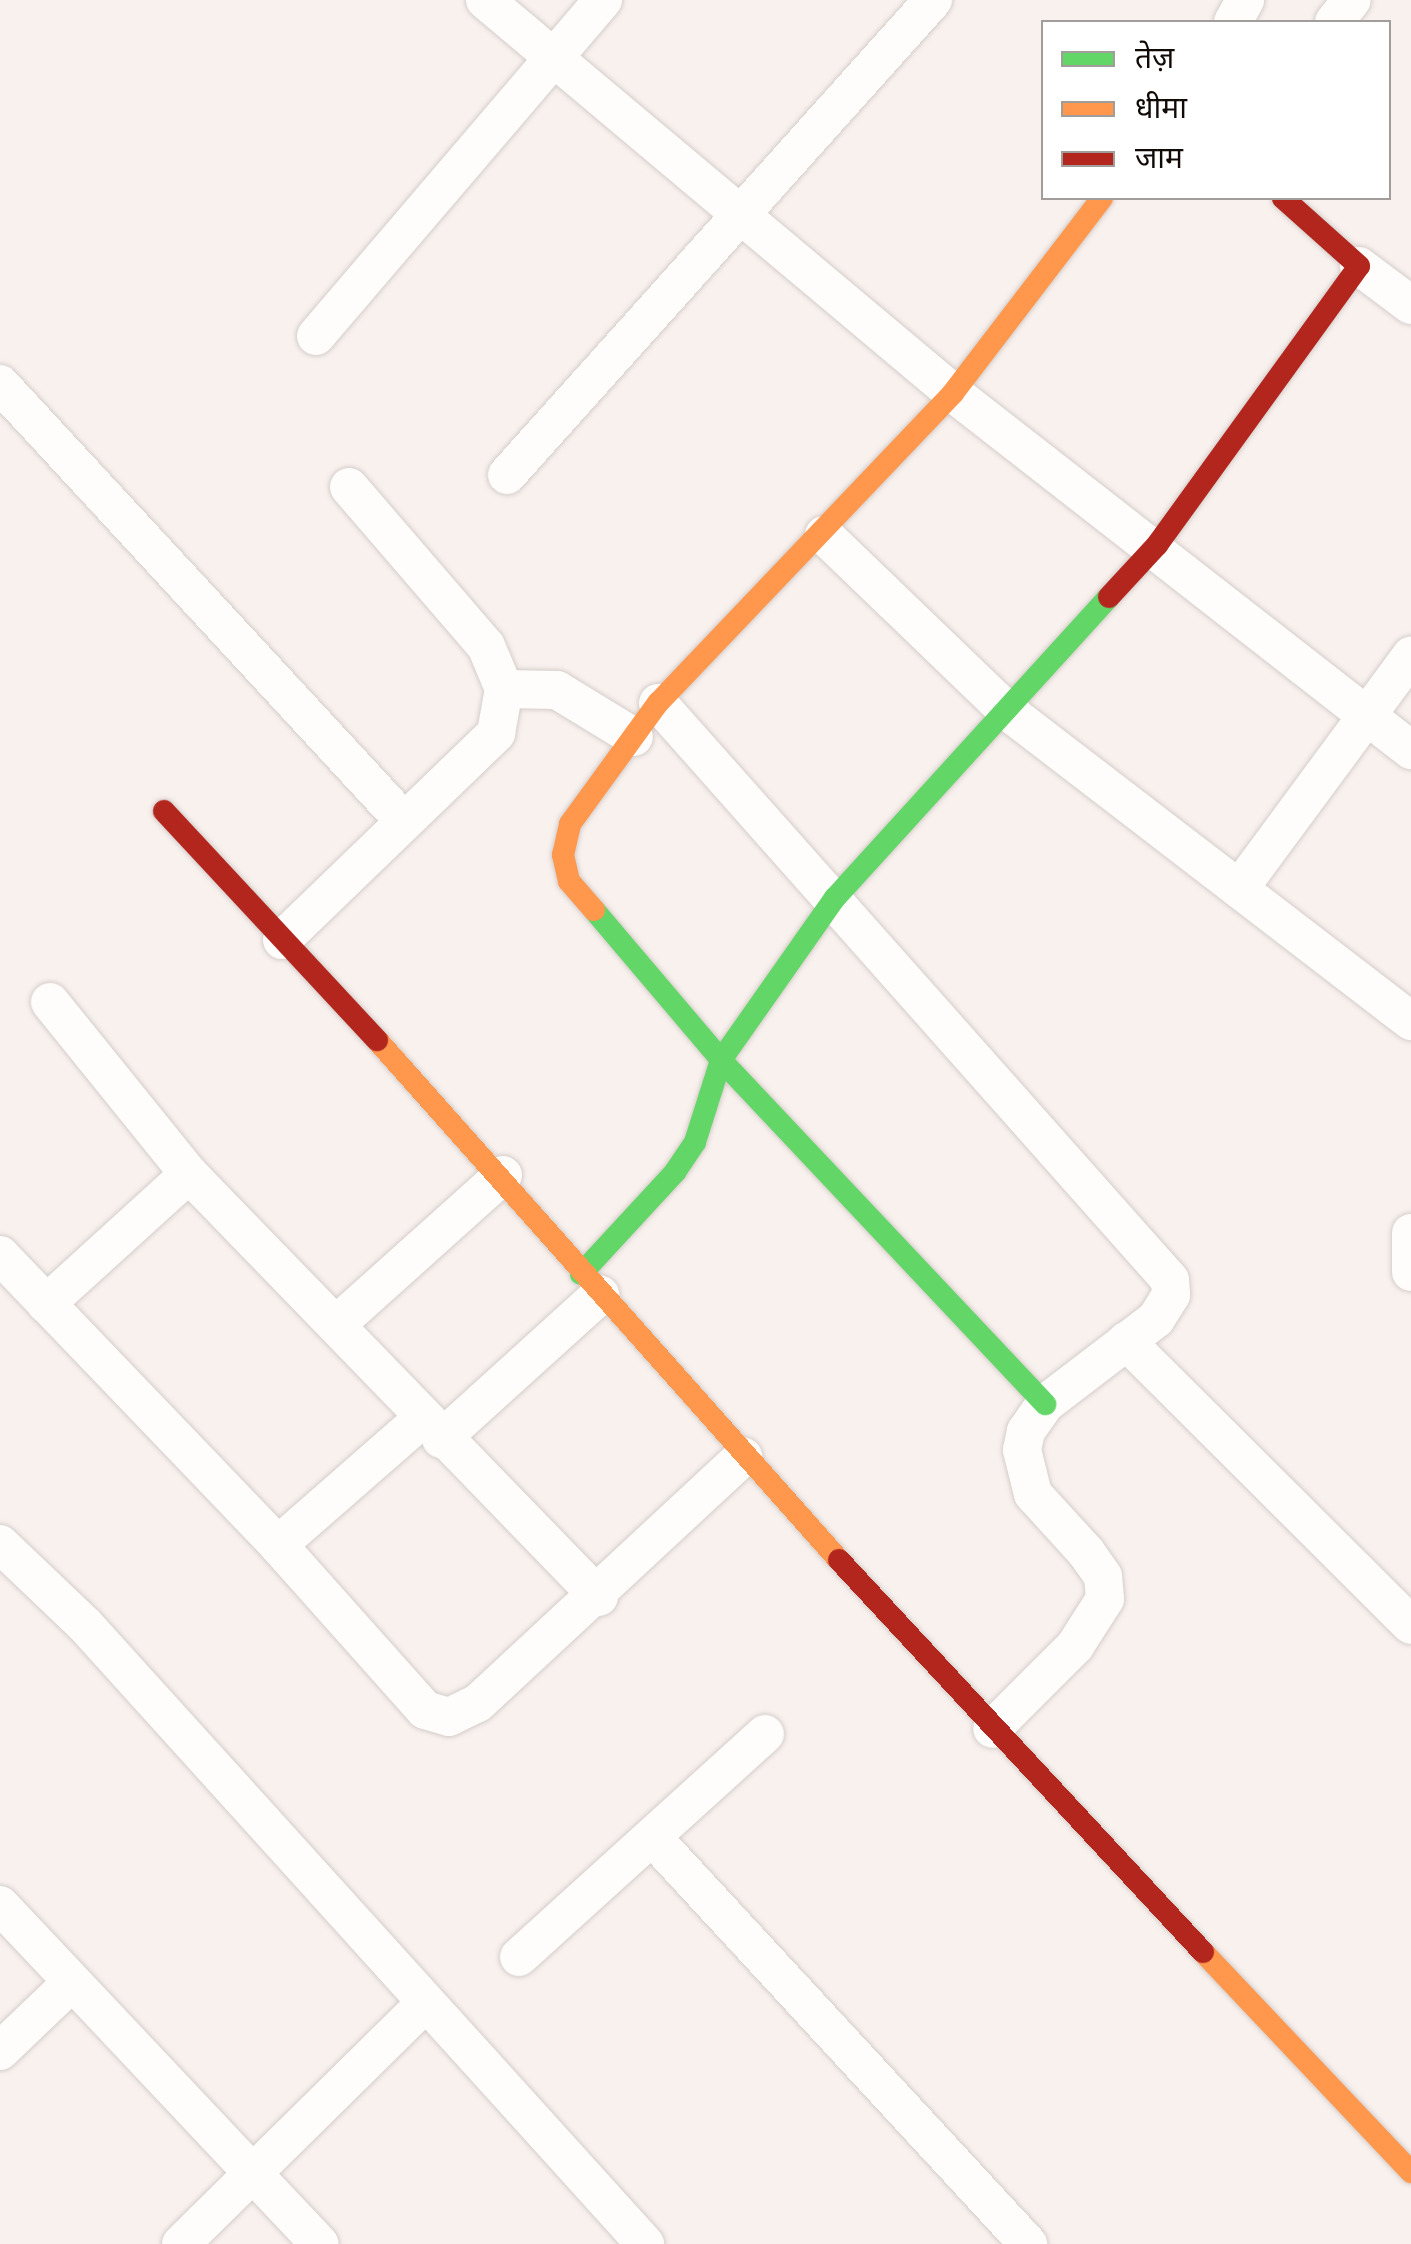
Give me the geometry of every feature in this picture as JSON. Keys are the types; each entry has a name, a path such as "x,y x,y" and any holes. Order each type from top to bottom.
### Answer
{"street":[{"path":"485,0 953,393 1157,545 1411,750"},
{"path":"316,336 603,0"},
{"path":"507,475 934,0"},
{"path":"1336,20 1352,0"},
{"path":"1045,1404 722,1060 569,881 563,855 570,824 658,703 824,535 953,393 1100,200"},
{"path":"1285,200 1359,266 1411,305"},
{"path":"278,1544 431,1429 590,1285 694,1142 722,1060 834,898 1157,545 1359,266"},
{"path":"0,384 404,821"},
{"path":"282,940 496,733 504,688 486,646 349,487"},
{"path":"824,535 1006,710 1411,1021"},
{"path":"1240,889 1411,656"},
{"path":"504,688 557,690 634,738"},
{"path":"658,703 834,898 985,1078 1164,1269 1167,1306 1045,1404 1026,1431 1024,1465 1033,1494 1103,1576 1105,1599 1076,1646 992,1729"},
{"path":"164,811 504,1175 590,1285 992,1729 1411,2172"},
{"path":"50,1002 189,1174 338,1324 431,1429 599,1597"},
{"path":"46,1304 189,1174"},
{"path":"338,1324 504,1175"},
{"path":"1411,1233 1411,1272"},
{"path":"0,1255 278,1544 408,1695 449,1716 478,1703 599,1597 743,1457"},
{"path":"1126,1341 1411,1625"},
{"path":"0,1544 85,1625 423,2005 646,2244"},
{"path":"518,1957 765,1734"},
{"path":"653,1838 1028,2244"},
{"path":"0,1906 320,2244"},
{"path":"0,2051 70,1983"},
{"path":"181,2244 256,2176 423,2005"}],"traffic: fast":[{"path":"581,1274 675,1172 695,1142 721,1060 835,898 1109,597"},
{"path":"594,910 721,1060 1045,1404"}],"traffic: slow":[{"path":"594,910 569,881 563,855 570,824 658,703 953,393 1100,200"},
{"path":"377,1040 839,1560"},
{"path":"1203,1952 1411,2172"}],"traffic: jam":[{"path":"1109,597 1157,545 1359,266 1285,200"},
{"path":"164,811 377,1040"},
{"path":"839,1560 1203,1952"}]}
